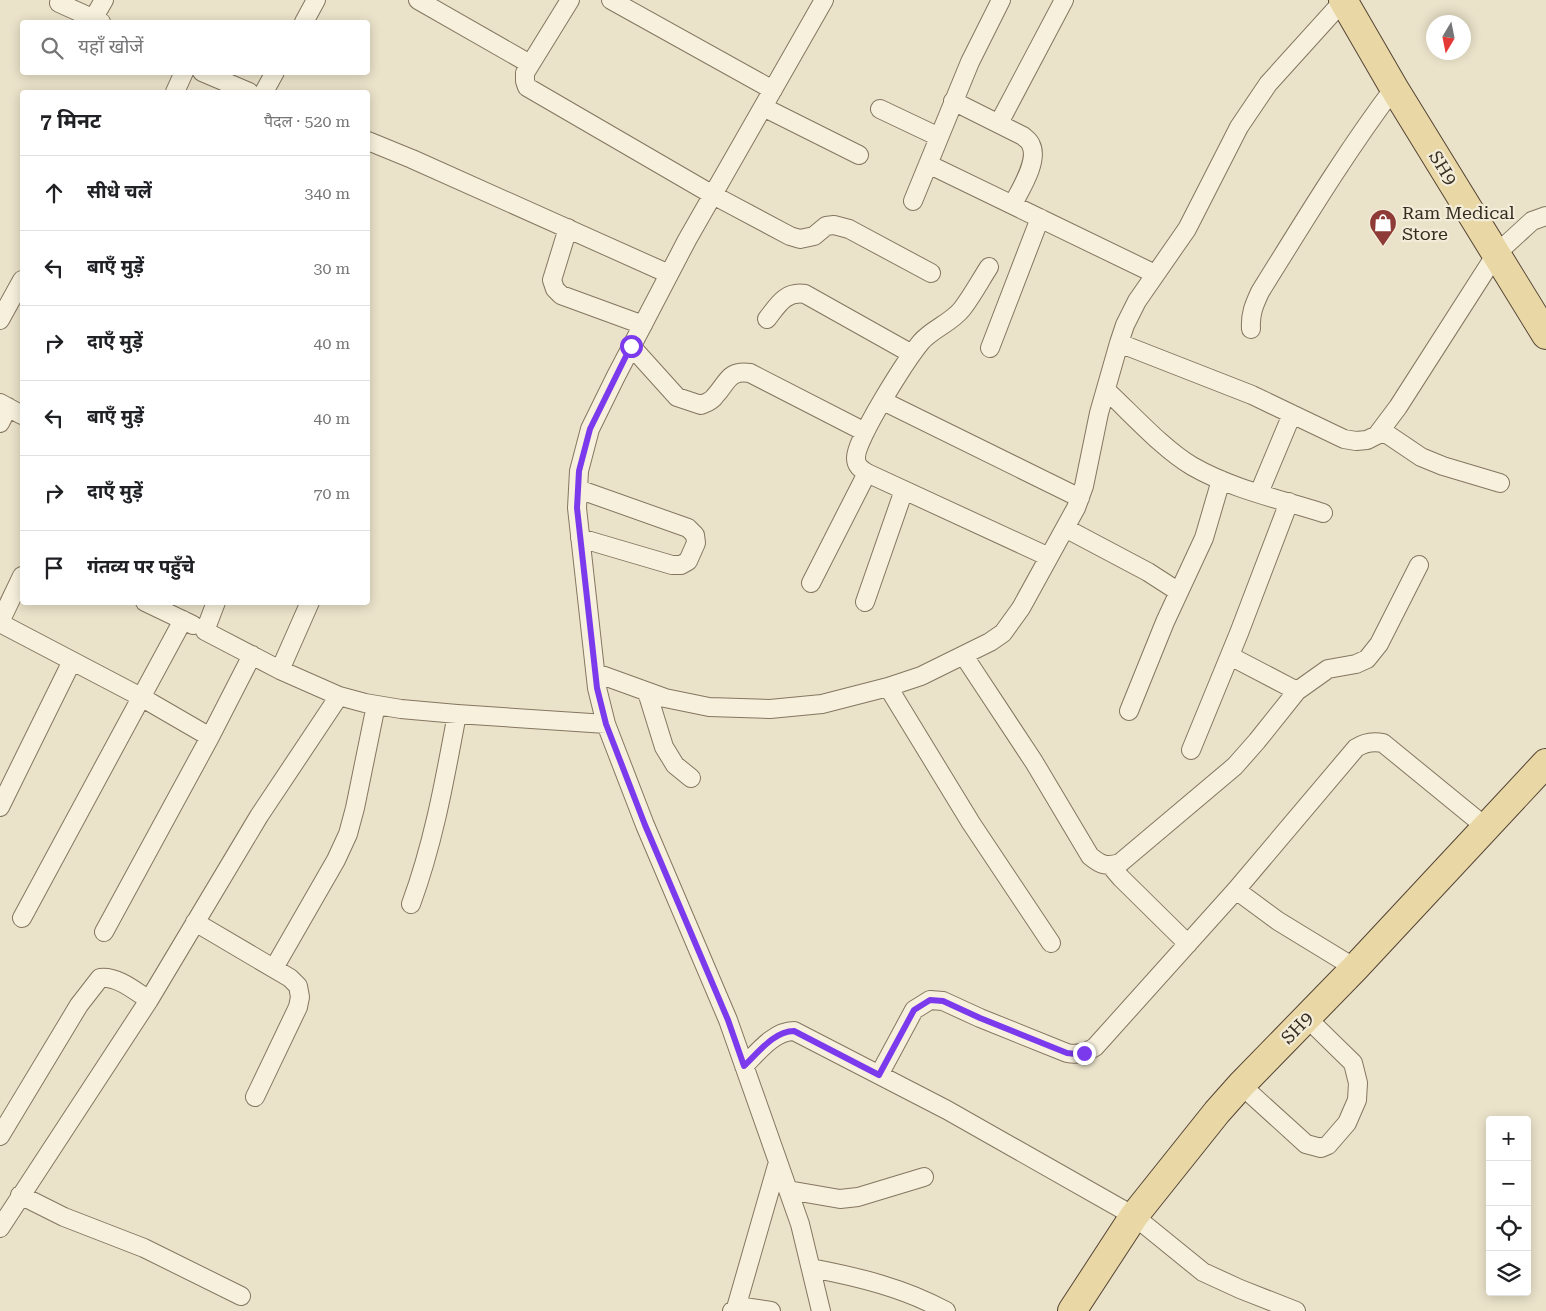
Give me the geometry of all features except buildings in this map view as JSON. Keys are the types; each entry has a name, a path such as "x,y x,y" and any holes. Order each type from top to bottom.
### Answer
{"main road":[{"name":"SH9","path":"1343,0 1394,88 1546,334"},
{"name":"SH9","path":"1072,1311 1134,1216 1217,1112 1545,767"}],"street":[{"path":"97,20 104,0"},
{"path":"305,20 316,0"},
{"path":"418,0 530,64"},
{"path":"570,0 525,73 524,81 527,87 713,195 795,238 800,239 814,236 826,226 834,225 849,228 931,274"},
{"path":"611,0 772,90"},
{"path":"821,1311 800,1224 728,1020 645,825 606,724 596,673 577,508 579,471 590,429 631,346 713,195 824,0"},
{"path":"913,201 970,62 1001,0"},
{"path":"999,123 1064,0"},
{"path":"596,673 665,698 708,707 770,709 822,704 888,687 921,676 964,656 1003,633 1021,608 1080,498 1119,343 1125,325 1137,301 1187,229 1239,127 1268,84 1343,0"},
{"path":"59,3 95,20"},
{"path":"176,90 183,75"},
{"path":"209,75 244,90"},
{"path":"265,90 273,75"},
{"path":"1251,329 1250,318 1252,309 1260,292 1339,166 1368,122 1394,88"},
{"path":"953,101 1023,136 1031,144 1033,154 1032,167 1012,204"},
{"path":"763,107 859,156"},
{"path":"880,109 939,137"},
{"path":"370,142 670,274"},
{"path":"928,164 1155,274"},
{"path":"1119,343 1252,395 1344,439 1367,440 1377,435 1398,407 1496,254 1532,221 1546,216"},
{"path":"990,348 1040,218"},
{"path":"568,228 552,280 555,289 562,295 643,325"},
{"path":"989,267 961,310 935,328 912,354 865,432 857,448 856,460 858,466 867,473 1049,557"},
{"path":"0,320 20,284"},
{"path":"767,319 784,298 794,292 805,294 912,354"},
{"path":"631,346 677,397 692,403 701,405 714,398 733,374 740,371 750,372 865,432"},
{"path":"1106,390 1166,446 1191,465 1221,480 1323,513"},
{"path":"883,401 1080,498"},
{"path":"0,424 10,408"},
{"path":"1259,493 1292,414"},
{"path":"1381,430 1421,457 1443,466 1500,483"},
{"path":"811,583 867,473"},
{"path":"1129,711 1165,622 1204,538 1221,480"},
{"path":"578,489 688,528 695,535 696,543 688,561 681,565 672,565 580,538"},
{"path":"865,602 904,490"},
{"path":"1191,750 1230,656 1289,502"},
{"path":"1065,528 1148,572 1179,592"},
{"path":"964,656 1034,762 1090,856 1099,864 1110,866 1120,863 1235,766 1297,691 1328,669 1356,664 1367,659 1378,644 1419,565"},
{"path":"20,580 0,622 141,697 210,737"},
{"path":"151,605 205,630 280,670 339,696 401,710 606,724"},
{"path":"205,630 215,605"},
{"path":"280,670 309,605"},
{"path":"22,918 183,620"},
{"path":"104,932 210,737 252,655"},
{"path":"1230,656 1297,691"},
{"path":"0,807 72,661"},
{"path":"888,687 972,823 1051,943"},
{"path":"647,692 664,747 675,765 691,778"},
{"path":"0,1228 150,1000 259,816 339,696"},
{"path":"274,968 336,860 348,834 376,705"},
{"path":"411,904 428,850 457,714"},
{"path":"879,1075 914,1010 930,1000 943,1001 1067,1053 1084,1053 1095,1047 1236,890 1356,748 1364,743 1375,741 1383,743 1487,828"},
{"path":"1110,866 1188,944"},
{"path":"1236,890 1278,921 1355,968"},
{"path":"195,922 274,968 290,978 298,986 300,996 298,1007 255,1097"},
{"path":"0,1136 79,1006 100,978 108,977 115,979 150,1000"},
{"path":"1241,1085 1306,1144 1321,1148 1328,1145 1347,1122 1357,1100 1358,1083 1352,1063 1307,1018"},
{"path":"744,1066 779,1034 794,1031 947,1110 1134,1216 1203,1272 1291,1310"},
{"path":"734,1310 778,1162"},
{"path":"788,1190 840,1199 858,1197 924,1177"},
{"path":"20,1195 64,1217 144,1248 241,1296"},
{"path":"811,1268 887,1286 929,1301 946,1311"},
{"path":"734,1310 744,1307 771,1311"}],"place":[{"name":"Ram Medical Store","path":"1383,247"}],"route":[{"path":"631,346 590,429 579,471 577,508 597,688 606,724 645,825 728,1020 744,1066 779,1034 794,1031 879,1075 914,1010 930,1000 943,1001 1067,1053 1084,1053"}]}
